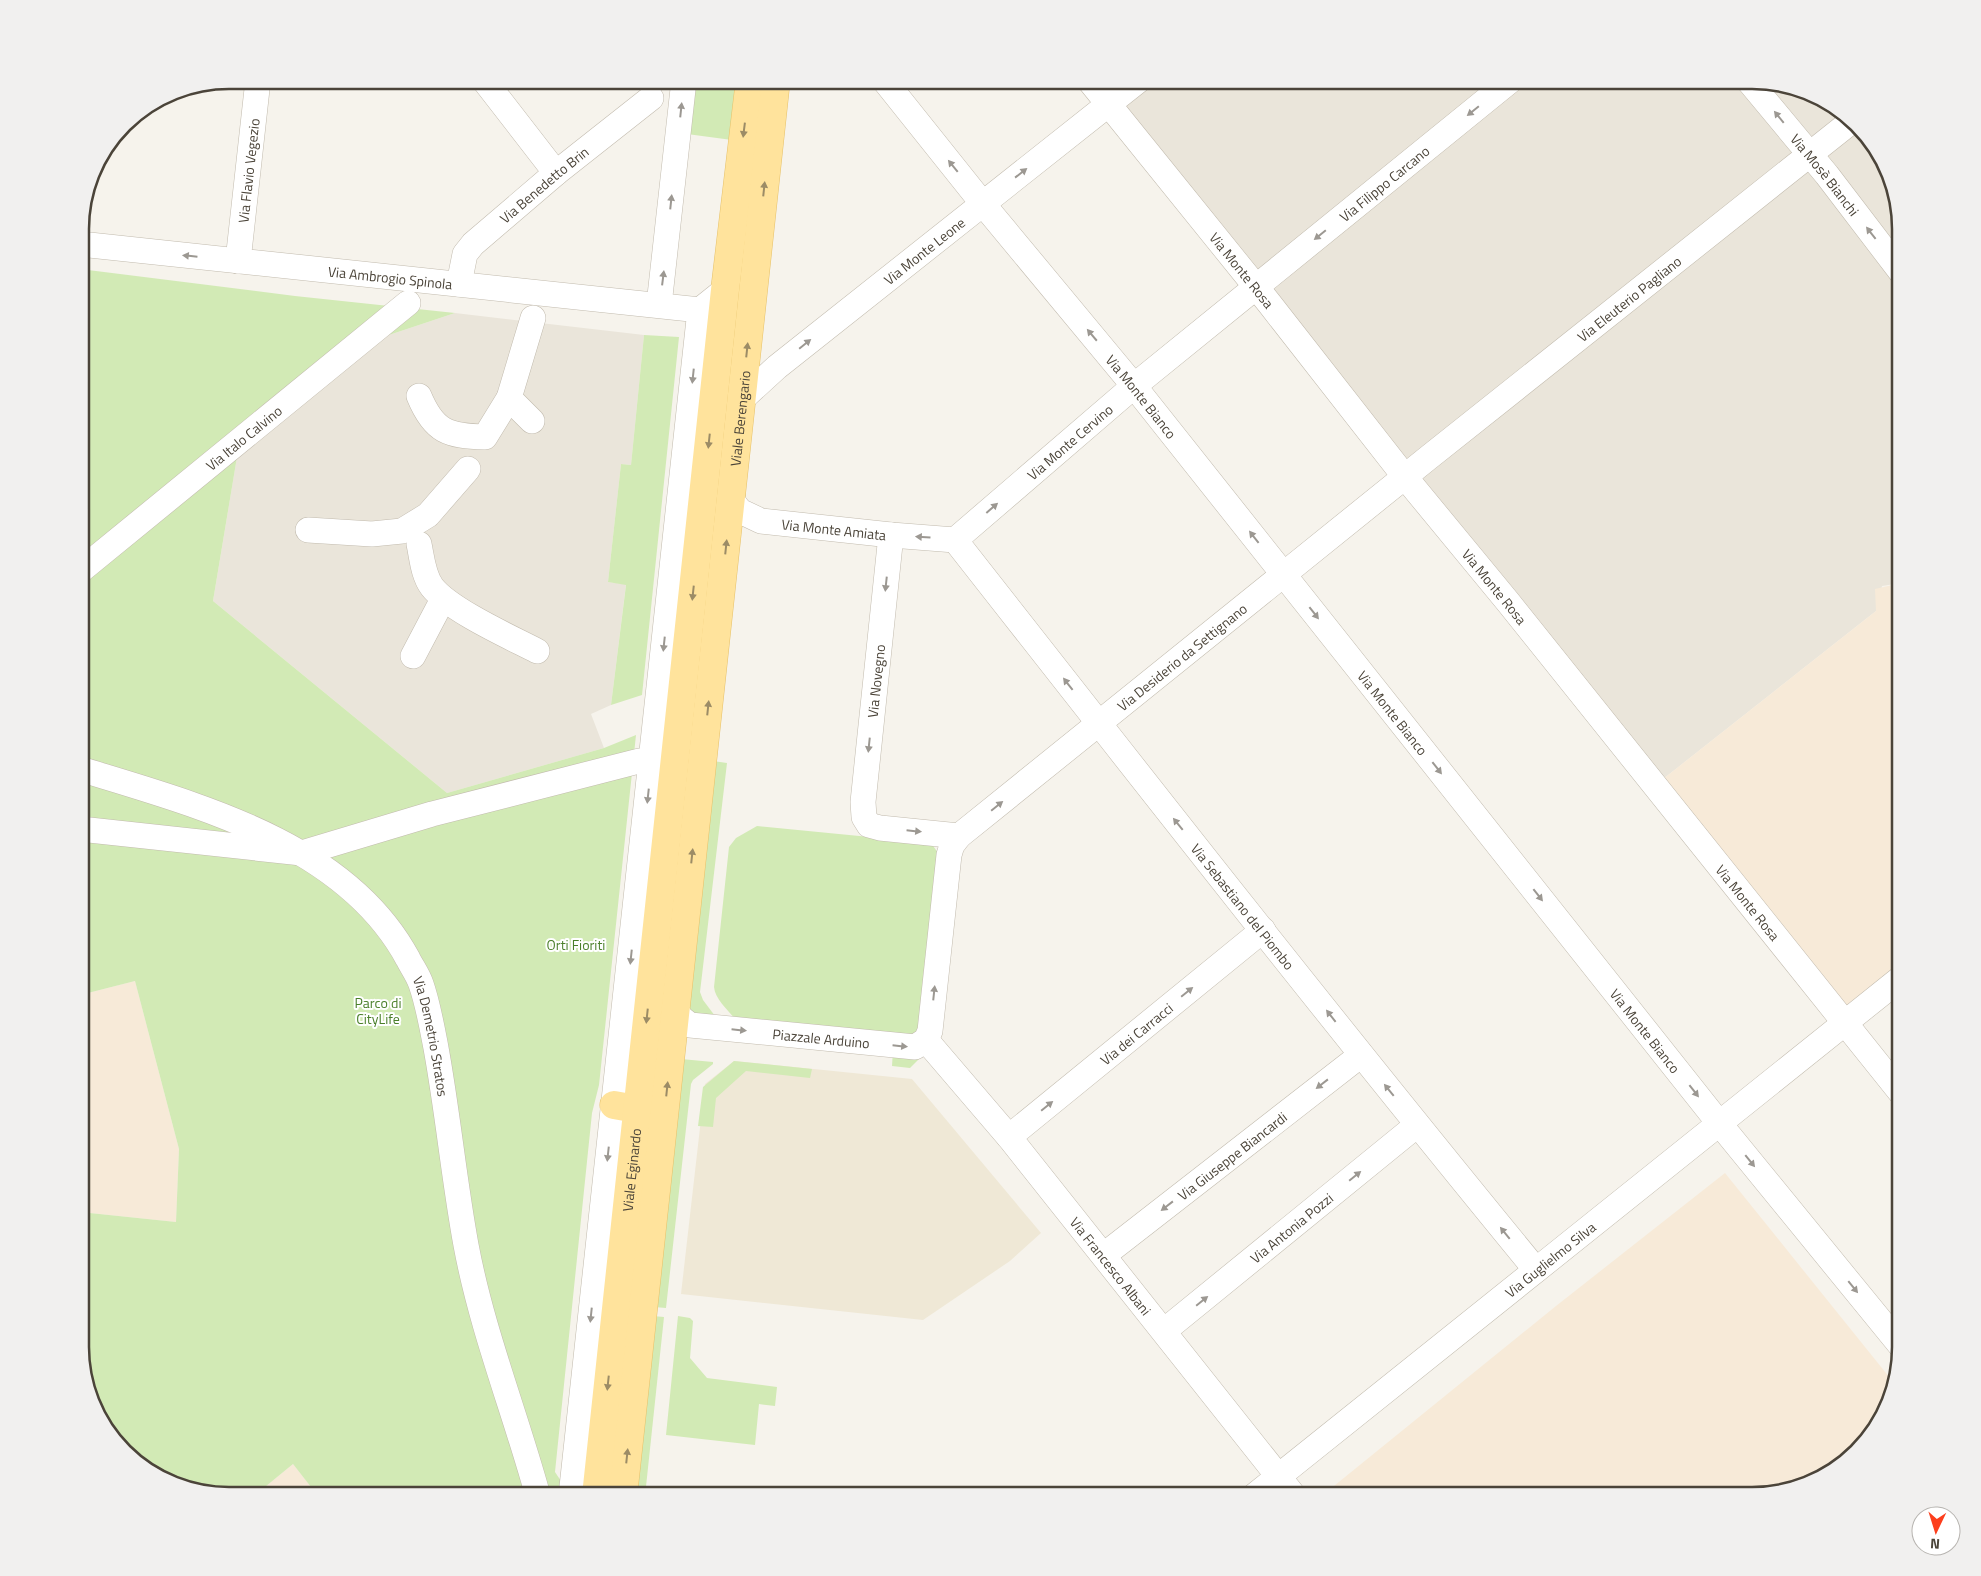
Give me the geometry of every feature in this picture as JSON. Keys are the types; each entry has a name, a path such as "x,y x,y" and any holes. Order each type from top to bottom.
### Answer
{"main road":[{"name":"Viale Berengario","path":"666,846 725,290 749,89"},
{"name":"Viale Berengario","path":"675,1009 775,89"},
{"path":"666,846 666,856 675,881 665,986 675,1009"},
{"name":"Viale Eginardo","path":"597,1487 626,1107 666,846"},
{"name":"Viale Eginardo","path":"624,1487 675,1009"},
{"path":"626,1107 645,1112 650,1123 627,1344 631,1416"}],"street":[{"name":"Via Flavio Vegezio","path":"238,261 257,89"},
{"path":"491,89 556,173"},
{"path":"659,305 683,89"},
{"name":"Via Monte Bianco","path":"891,89 983,204 1134,386 1719,1123 1892,1335"},
{"name":"Via Monte Rosa","path":"1096,89 1256,287 1404,478 1508,602 1892,1082"},
{"name":"Via Monte Leone","path":"742,399 778,366 1128,89"},
{"name":"Via Filippo Carcano","path":"1256,287 1500,89"},
{"name":"Via Mosè Bianchi","path":"1756,89 1810,155 1892,260"},
{"name":"Via Benedetto Brin","path":"459,284 465,254 473,244 556,173 651,98"},
{"name":"Via Eleuterio Pagliano","path":"1404,478 1847,125"},
{"name":"Via Ambrogio Spinola","path":"89,245 700,310"},
{"name":"Via Monte Cervino","path":"955,540 1134,386 1256,287"},
{"path":"700,310 725,290"},
{"name":"Via Italo Calvino","path":"89,564 408,303"},
{"name":"Viale Eginardo","path":"572,1487 626,1107 621,1039 700,310"},
{"path":"411,537 468,469 485,437 510,398 533,318"},
{"path":"419,396 424,408 468,469"},
{"path":"510,398 532,421"},
{"path":"441,430 460,436 485,437"},
{"name":"Via Desiderio da Settignano","path":"959,836 1404,478"},
{"name":"Via Monte Amiata","path":"732,490 733,502 740,511 755,520 955,540"},
{"path":"308,530 411,537"},
{"name":"Via Novegno","path":"891,535 863,802 864,817 869,826 959,836"},
{"path":"411,537 432,587 444,599 489,626 537,651"},
{"name":"Via Sebastiano del Piombo","path":"955,540 1361,1054 1536,1270"},
{"path":"413,656 444,599"},
{"path":"89,830 302,854 432,814 639,761"},
{"name":"Via Demetrio Stratos","path":"89,772 180,801 240,824 302,854 335,875 368,903 400,945 421,983 430,1017 443,1087 466,1247 503,1385 535,1487"},
{"path":"926,1040 930,1031 949,855 952,845 959,836"},
{"name":"Via dei Carracci","path":"1009,1137 1263,930"},
{"name":"Via Guglielmo Silva","path":"1265,1487 1892,985"},
{"name":"Piazzale Arduino","path":"675,1009 681,1018 690,1025 916,1047 926,1040"},
{"name":"Via Francesco Albani","path":"926,1040 1009,1137 1286,1487"},
{"name":"Via Giuseppe Biancardi","path":"1104,1255 1361,1054"},
{"name":"Via Antonia Pozzi","path":"1164,1331 1418,1125"}],"shaded area":[{"path":"1098,89 1771,90 1797,96 1822,107 1845,123 1858,136 1869,151 1882,175 1890,201 1892,219 1892,584 1882,586 1876,611 1658,783"},
{"path":"455,313 644,335 631,465 621,464 608,582 626,584 611,705 591,714 604,748 447,793 213,601 239,445 374,340"},
{"path":"1892,585 1892,983 1848,1018 1658,783 1876,611 1875,589"},
{"path":"135,981 179,1149 176,1222 89,1213 89,993"},
{"path":"734,1061 912,1079 1041,1233 1010,1261 923,1320 681,1294 705,1084"},
{"path":"1725,1173 1889,1377 1882,1401 1869,1425 1858,1440 1830,1464 1814,1473 1806,1477 1771,1486 1333,1487 1556,1306"},
{"path":"293,1464 311,1487 265,1487"}],"green space":[{"path":"692,89 735,89 732,140 687,134"},
{"name":"Parco di CityLife","path":"89,270 295,296 455,313 374,340 239,445 213,601 447,793 604,748 636,735 599,1085 592,1113 555,1472 561,1481 561,1487 311,1487 293,1464 265,1487 201,1485 175,1477 151,1464 136,1453 118,1433 103,1409 96,1392 90,1366 89,1213 176,1222 179,1149 135,981 89,993"},
{"path":"644,335 679,337 642,695 611,705 626,585 608,582 621,464 631,465"},
{"path":"713,761 727,763 700,992 703,1000 718,1020 686,1011"},
{"path":"757,826 931,843 941,857 918,1035 736,1020 722,1004 714,987 729,847 736,838"},
{"path":"893,1050 915,1054 920,1058 910,1068 892,1066"},
{"path":"681,1059 713,1062 713,1064 693,1080 691,1084 666,1308 654,1307"},
{"path":"734,1061 812,1069 810,1078 746,1071 716,1098 713,1127 698,1126 703,1087"},
{"path":"653,1316 664,1317 646,1487 635,1487"},
{"path":"678,1316 690,1318 693,1321 690,1358 707,1378 777,1387 775,1406 759,1404 755,1445 666,1435"}],"park label":[{"name":"Orti Fioriti","path":"576,944"}]}
